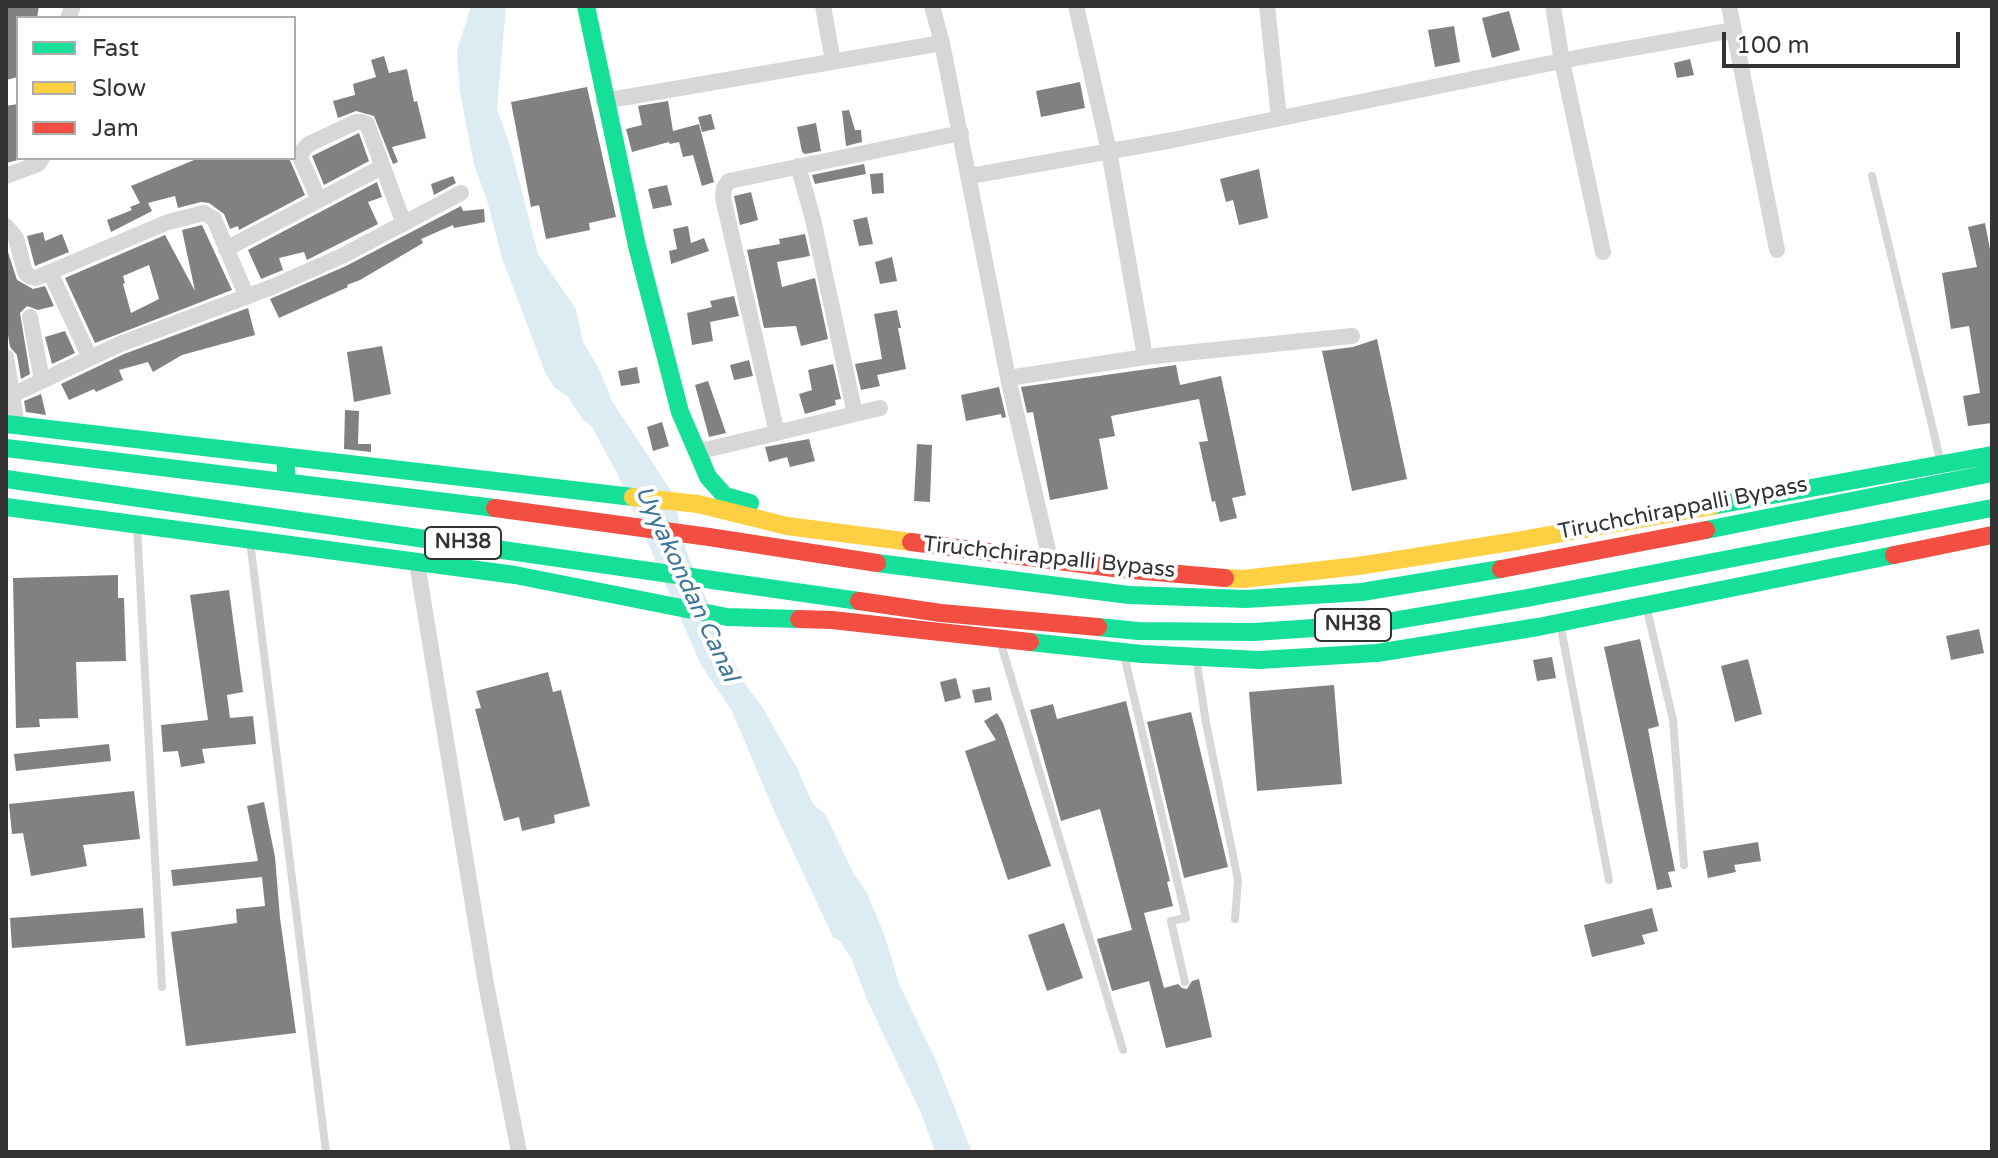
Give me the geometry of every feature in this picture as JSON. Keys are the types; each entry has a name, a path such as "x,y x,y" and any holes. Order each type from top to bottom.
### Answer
{"main road":[{"path":"586,6 637,246 676,397 708,477 725,496 800,515 842,533"},
{"path":"12,425 698,504 787,526 1121,569 1243,579 1358,566 1503,543 1992,455"},
{"name":"NH38","path":"6,448 287,482"},
{"path":"285,458 287,482"},
{"name":"Tiruchchirappalli Bypass","path":"287,482 709,537 835,558 1129,595 1246,599 1362,592 1522,566 1992,473"},
{"name":"NH38","path":"6,479 941,613 1138,631 1254,632 1374,624 1527,598 1992,508"},
{"path":"6,507 515,575 727,617 832,620 1124,652 1259,660 1377,653 1560,622 1992,535"}],"street":[{"path":"823,6 833,61"},
{"path":"932,6 970,176 1008,378 1050,559"},
{"path":"1076,6 1109,151 1145,357"},
{"path":"1267,6 1279,118"},
{"path":"1553,6 1603,252"},
{"path":"1729,6 1777,250"},
{"path":"970,176 1734,30"},
{"path":"604,101 942,43"},
{"path":"319,200 300,157 309,144 362,122 367,124 404,224"},
{"path":"777,433 723,198 724,188 729,181 961,133"},
{"path":"6,176 38,164 41,160"},
{"path":"798,166 813,219 855,414"},
{"path":"226,249 382,167"},
{"path":"12,395 120,344 247,297 342,256 461,193"},
{"path":"6,226 16,238 25,272 36,278 168,222 204,213 214,219 247,297"},
{"path":"50,272 90,358"},
{"path":"30,317 42,380"},
{"path":"1008,378 1145,357 1352,336"},
{"path":"6,357 12,395 12,425"},
{"path":"697,452 880,408"},
{"path":"417,563 486,984 519,1152"}],"lane":[{"path":"1872,176 1942,465"},
{"path":"137,525 162,987"},
{"path":"250,540 326,1152"},
{"path":"1646,605 1673,720 1684,865"},
{"path":"1560,622 1609,880"},
{"path":"1000,638 1123,1050"},
{"path":"1124,652 1186,918 1171,921 1185,982"},
{"path":"1196,656 1206,723 1238,880 1235,919"}],"water":[{"name":"Uyyakondan Canal","path":"471,6 506,6 497,109 511,149 538,254 576,309 583,342 600,371 612,401 673,494 686,550 727,649 797,768 813,804 825,814 854,874 867,893 900,986 935,1058 972,1152 935,1152 921,1113 868,1002 851,958 840,941 833,937 774,811 732,711 701,665 618,475 592,427 583,420 568,397 554,387 545,372 502,258 474,165 460,92 457,51"}],"building":[{"path":"6,6 39,6 37,16 16,16 16,78 6,80"},
{"path":"1509,11 1520,50 1492,58 1482,18"},
{"path":"1454,26 1460,62 1435,67 1428,30"},
{"path":"384,56 389,73 407,69 426,138 392,147 398,162 393,164 374,116 356,111 338,118 333,101 355,95 353,84 376,77 371,60"},
{"path":"1690,59 1694,75 1677,78 1674,63"},
{"path":"1080,82 1085,108 1041,117 1036,91"},
{"path":"587,87 616,217 589,223 590,230 546,239 539,205 531,207 511,102"},
{"path":"668,101 673,131 699,124 714,182 702,186 693,155 683,157 679,142 632,152 626,129 642,125 638,106"},
{"path":"16,104 18,160 6,163 6,106"},
{"path":"849,110 855,130 861,130 862,142 846,146 842,111"},
{"path":"711,114 715,129 702,132 698,117"},
{"path":"816,123 821,151 805,154 797,127"},
{"path":"359,133 369,161 324,185 312,156"},
{"path":"194,160 290,160 305,195 239,230 238,226 230,229 224,214 209,203 178,208 175,196 148,203 152,211 111,232 107,220 132,210 130,207 140,203 131,186"},
{"path":"864,164 866,174 815,184 812,175"},
{"path":"1259,169 1268,218 1239,225 1233,200 1226,202 1220,179"},
{"path":"883,173 884,193 872,194 870,174"},
{"path":"453,176 456,183 434,195 431,184"},
{"path":"377,182 382,197 368,202 378,224 307,260 304,252 279,258 283,270 261,279 248,250"},
{"path":"667,185 672,205 653,209 648,189"},
{"path":"751,192 758,220 740,225 734,196"},
{"path":"461,206 463,211 484,209 485,222 454,228 453,225 421,239 423,243 348,287 279,318 270,299 346,266"},
{"path":"867,217 873,244 859,246 853,220"},
{"path":"1985,223 1992,260 1992,423 1968,426 1963,396 1980,393 1969,326 1951,329 1942,273 1977,267 1968,227"},
{"path":"202,225 232,290 95,343 65,278 165,235 195,291 182,230","holes":["149,265 159,299 131,313 123,276"]},
{"path":"688,226 691,243 704,238 709,251 671,264 669,251 677,249 673,229"},
{"path":"43,232 45,241 62,234 69,252 35,266 27,236"},
{"path":"805,234 810,256 777,262 782,287 815,278 828,339 801,346 796,326 764,328 747,250 780,244 779,239"},
{"path":"6,246 17,280 33,289 45,286 54,306 38,310 27,306 20,313 30,374 21,379 6,323"},
{"path":"892,257 897,281 880,284 875,262"},
{"path":"734,296 739,316 710,322 713,341 692,345 687,313 712,307 710,301"},
{"path":"248,308 255,335 182,355 153,372 148,362 119,370 123,380 69,400 61,384 124,354"},
{"path":"897,310 906,369 877,375 880,386 861,390 855,364 882,359 874,314"},
{"path":"65,331 75,353 52,364 45,337"},
{"path":"1377,339 1407,479 1352,491 1322,351 1353,347"},
{"path":"382,346 391,394 354,402 347,352"},
{"path":"749,360 753,376 734,380 730,365"},
{"path":"833,364 841,399 835,400 836,405 805,414 799,394 812,390 808,370"},
{"path":"1176,365 1180,385 1221,376 1246,495 1232,498 1237,518 1220,522 1215,501 1212,502 1199,442 1208,441 1199,399 1111,416 1115,436 1099,439 1108,489 1050,500 1033,412 1027,413 1021,387"},
{"path":"637,367 640,383 621,386 618,371"},
{"path":"708,381 726,433 709,437 695,385"},
{"path":"999,387 1006,417 1002,418 1001,414 966,421 961,395"},
{"path":"41,394 46,415 26,412 24,401"},
{"path":"345,410 359,411 358,444 371,444 371,452 344,449"},
{"path":"662,422 669,446 653,451 647,427"},
{"path":"809,439 815,461 790,467 787,457 769,462 765,447"},
{"path":"917,444 932,445 930,502 914,501"},
{"path":"118,575 118,598 124,598 126,661 76,662 78,718 39,719 40,727 16,728 13,578"},
{"path":"229,590 243,692 227,695 230,718 253,716 256,744 202,749 205,763 181,767 178,751 163,752 161,725 208,720 190,595"},
{"path":"1979,629 1984,653 1951,660 1946,636"},
{"path":"1640,639 1659,726 1648,729 1675,871 1668,872 1672,887 1657,890 1604,647"},
{"path":"1552,657 1556,678 1537,681 1533,660"},
{"path":"1748,659 1762,714 1735,722 1721,666"},
{"path":"548,672 553,692 561,690 590,806 554,815 555,823 522,831 519,817 504,821 475,709 481,708 476,691"},
{"path":"956,678 961,698 945,702 940,682"},
{"path":"1334,685 1342,784 1257,791 1249,692"},
{"path":"990,687 992,700 975,703 972,690"},
{"path":"1126,701 1170,881 1167,882 1173,906 1144,913 1164,988 1178,984 1187,989 1192,981 1199,979 1212,1037 1166,1048 1149,981 1112,991 1097,939 1132,930 1100,809 1061,821 1030,710 1053,704 1057,719"},
{"path":"1191,712 1228,867 1184,878 1147,722"},
{"path":"997,713 1051,866 1008,880 965,751 996,740 984,721"},
{"path":"109,744 111,761 16,771 14,754"},
{"path":"134,791 140,839 83,845 87,866 31,876 23,833 12,834 9,804"},
{"path":"264,802 275,857 296,1033 186,1046 171,932 237,923 236,909 265,906 262,877 173,886 171,870 258,861 247,806"},
{"path":"1758,842 1761,861 1734,865 1736,872 1708,878 1703,851"},
{"path":"143,908 145,938 12,948 10,918"},
{"path":"1652,908 1658,931 1642,935 1645,944 1592,957 1584,925"},
{"path":"1064,923 1083,978 1047,991 1028,935"}],"traffic: fast":[{"path":"586,6 637,246 680,412 708,477 725,496 750,503"},
{"path":"6,424 633,497"},
{"path":"6,448 495,508"},
{"path":"1712,506 1992,455"},
{"path":"285,458 287,482"},
{"path":"1706,530 1992,473"},
{"path":"6,479 859,601"},
{"path":"6,507 515,575 727,617 799,619"},
{"path":"1098,627 1138,631 1254,632 1374,624 1527,598 1992,508"},
{"path":"1030,642 1142,654 1259,660 1377,653 1538,627 1894,555"},
{"path":"877,563 1129,595 1246,599 1362,592 1501,569"}],"traffic: slow":[{"path":"633,497 698,504 787,526 911,542"},
{"path":"1225,578 1243,579 1358,566 1712,506"}],"traffic: jam":[{"path":"495,508 877,563"},
{"path":"1501,569 1706,530"},
{"path":"1894,555 1992,535"},
{"path":"911,542 1121,569 1225,578"},
{"path":"859,601 941,613 1098,627"},
{"path":"799,619 1030,642"}]}
